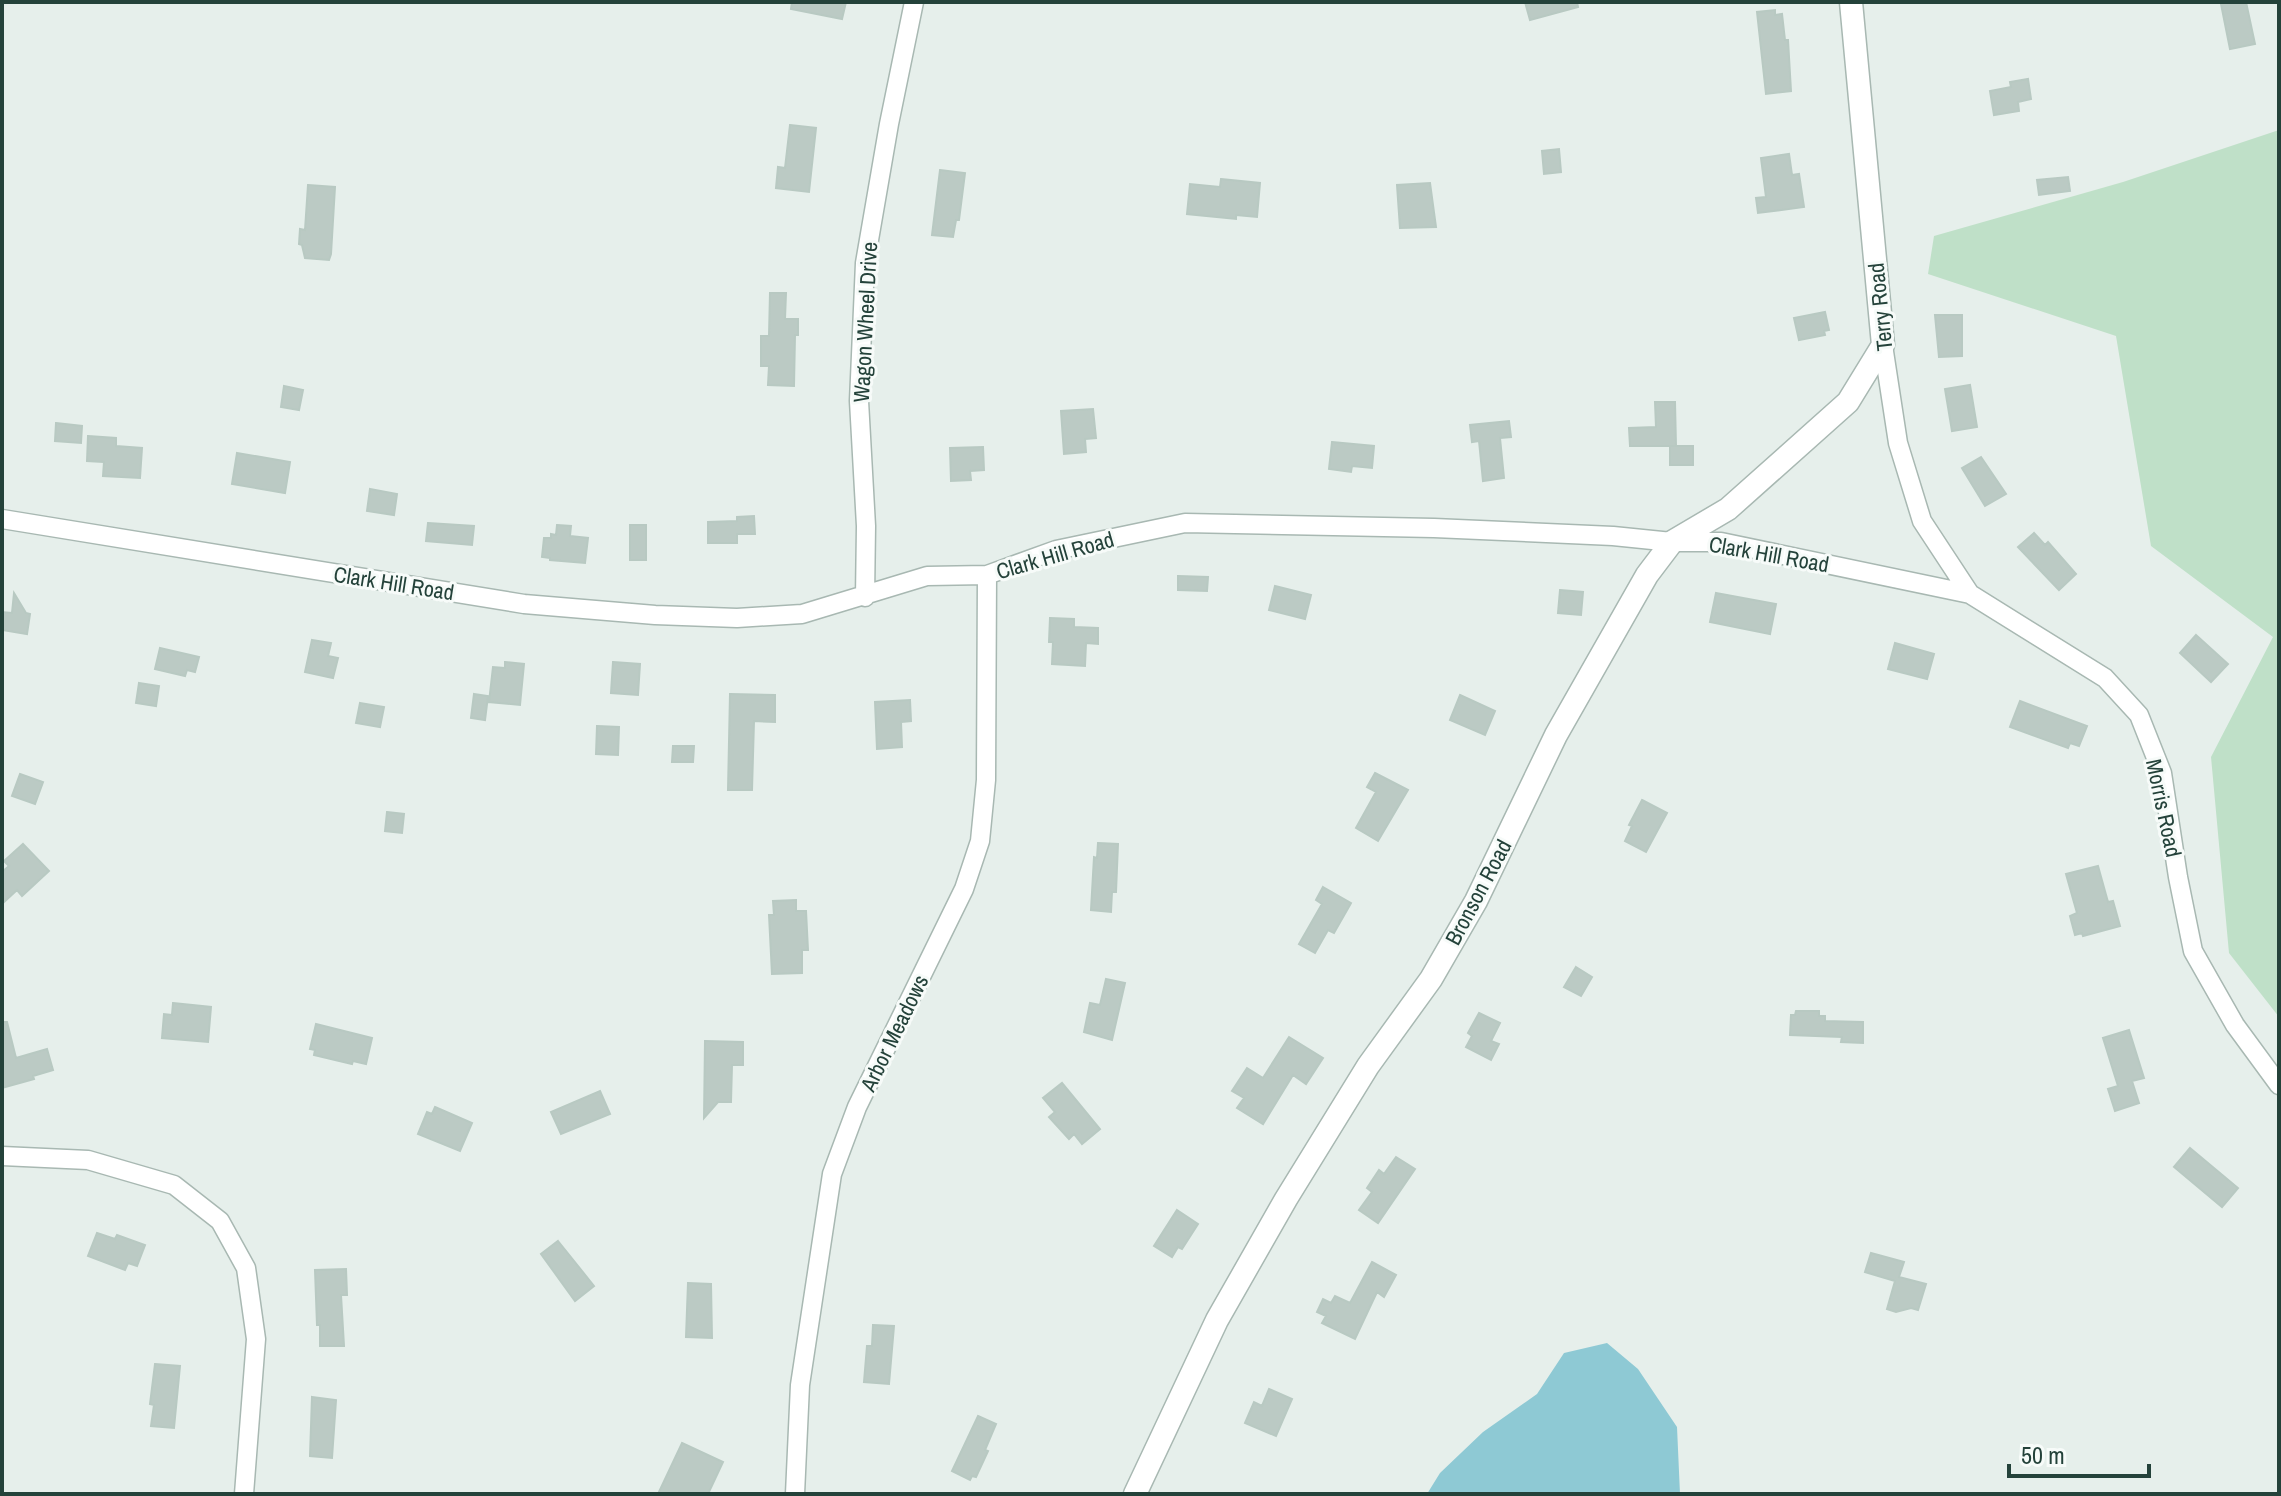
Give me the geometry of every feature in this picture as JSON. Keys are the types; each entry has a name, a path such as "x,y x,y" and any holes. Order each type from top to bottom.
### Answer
{"street":[{"name":"Wagon Wheel Drive","path":"865,597 866,526 859,401 865,263 914,2"},
{"name":"Terry Road","path":"1851,2 1883,345 1898,443 1922,521 1970,594"},
{"name":"Bronson Road","path":"1135,1494 1217,1320 1368,1066 1431,979 1476,901 1556,735 1647,575 1672,542 1728,509 1848,402 1883,345"},
{"name":"Clark Hill Road","path":"2,519 539,606 655,615 737,618 802,614 927,576 987,575 1056,550 1185,523 1434,528 1721,542 1970,594"},
{"name":"Arbor Meadows","path":"795,1494 800,1385 832,1174 857,1107 964,889 980,841 986,780 987,575"},
{"name":"Morris Road","path":"1970,594 2105,678 2139,715 2162,773 2193,951 2235,1025 2279,1085"},
{"path":"2,1156 88,1160 174,1185 220,1221 246,1268 256,1339 244,1494"}],"green space":[{"path":"2279,130 2279,1017 2229,953 2211,757 2273,637 2151,546 2116,336 1928,274 1934,236 2123,182"}],"water":[{"path":"1607,1343 1638,1369 1677,1427 1680,1494 1427,1494 1440,1473 1483,1432 1537,1394 1564,1353"}],"building":[{"path":"792,2 846,2 842,19 791,9"},
{"path":"1525,2 1577,2 1578,7 1530,20"},
{"path":"2246,2 2255,44 2230,49 2221,4"},
{"path":"1775,10 1775,15 1782,14 1785,40 1788,40 1791,91 1766,94 1757,12"},
{"path":"2028,79 2031,99 2018,102 2019,111 1994,115 1990,91 2011,87 2010,82"},
{"path":"790,125 816,128 809,192 776,188 778,167 785,168"},
{"path":"1559,149 1561,172 1544,174 1542,151"},
{"path":"1789,154 1792,175 1799,174 1804,207 1758,213 1756,198 1766,197 1761,158"},
{"path":"940,170 965,173 959,220 956,220 953,237 932,235"},
{"path":"2068,177 2070,191 2039,195 2037,180"},
{"path":"1221,179 1260,183 1257,217 1236,215 1236,219 1187,214 1190,184 1220,187"},
{"path":"1430,183 1436,227 1400,228 1397,185"},
{"path":"308,185 335,187 329,260 305,258 299,244 300,229 305,230"},
{"path":"770,293 786,293 785,319 798,319 794,386 768,385 769,366 761,366 761,336 769,336"},
{"path":"1825,312 1829,330 1824,331 1825,335 1799,340 1794,318"},
{"path":"1935,315 1962,315 1962,356 1939,357"},
{"path":"1970,385 1977,427 1952,431 1945,389"},
{"path":"284,386 303,390 299,410 281,407"},
{"path":"1655,402 1675,402 1676,446 1630,446 1629,428 1656,427"},
{"path":"1093,409 1096,438 1085,439 1086,452 1064,454 1061,411"},
{"path":"1509,421 1511,437 1500,438 1504,478 1483,481 1479,441 1472,442 1470,425"},
{"path":"56,423 82,426 81,443 55,441"},
{"path":"88,436 116,438 116,446 142,448 140,478 103,476 104,462 87,461"},
{"path":"1332,442 1374,446 1372,468 1352,466 1351,472 1329,469"},
{"path":"1670,446 1693,446 1693,465 1670,465"},
{"path":"983,447 984,470 970,471 971,480 951,481 950,448"},
{"path":"237,453 290,462 285,493 232,484"},
{"path":"1981,457 2006,494 1985,506 1962,468"},
{"path":"370,489 397,494 394,515 367,511"},
{"path":"754,516 755,534 737,534 737,543 708,543 708,522 737,521 737,517"},
{"path":"428,523 474,526 472,545 426,541"},
{"path":"557,525 571,526 570,536 588,538 585,563 542,557 544,538 556,535"},
{"path":"630,525 646,525 646,560 630,560"},
{"path":"2034,533 2045,545 2048,542 2076,574 2059,590 2018,547"},
{"path":"1178,576 1208,577 1207,591 1178,590"},
{"path":"1275,586 1311,595 1305,619 1269,610"},
{"path":"1560,590 1583,592 1581,615 1558,613"},
{"path":"14,593 26,613 30,614 27,634 2,630 2,612 12,613"},
{"path":"1716,593 1776,604 1770,634 1710,622"},
{"path":"1050,618 1074,619 1074,627 1098,628 1098,644 1086,643 1085,666 1052,664"},
{"path":"2196,635 2228,664 2211,682 2180,653"},
{"path":"312,640 331,643 328,656 338,658 333,678 305,672"},
{"path":"1895,643 1934,654 1927,679 1888,669"},
{"path":"160,648 199,657 195,672 187,670 185,676 155,669"},
{"path":"505,662 524,664 520,705 489,702 493,667 505,668"},
{"path":"613,662 640,664 638,695 611,693"},
{"path":"139,683 159,686 156,706 136,703"},
{"path":"474,694 488,696 485,720 471,718"},
{"path":"730,694 775,695 775,722 754,721 752,790 728,790"},
{"path":"1460,695 1495,711 1485,735 1450,720"},
{"path":"910,700 911,721 901,722 902,747 877,749 875,702"},
{"path":"2020,701 2087,726 2079,746 2070,743 2068,748 2010,727"},
{"path":"360,703 384,707 380,727 356,723"},
{"path":"597,726 619,727 618,755 596,754"},
{"path":"673,746 694,746 693,762 672,762"},
{"path":"1375,773 1408,790 1378,841 1356,828 1376,792 1367,787"},
{"path":"20,774 43,782 35,804 12,796"},
{"path":"1642,800 1667,813 1646,852 1625,841 1632,826 1629,825"},
{"path":"387,812 404,814 402,833 385,831"},
{"path":"1098,843 1118,844 1116,892 1112,892 1111,912 1091,910 1094,857 1097,858"},
{"path":"23,844 49,871 22,896 17,890 2,904 2,872 9,866 4,861"},
{"path":"2098,866 2108,902 2113,901 2120,926 2083,936 2082,933 2075,935 2070,916 2077,913 2066,874"},
{"path":"1323,887 1351,903 1334,933 1328,930 1315,953 1299,944 1322,904 1316,900"},
{"path":"796,900 796,911 806,911 808,950 802,950 802,973 772,974 769,915 774,915 773,901"},
{"path":"1576,967 1592,977 1581,996 1564,987"},
{"path":"1106,979 1125,983 1112,1040 1084,1032 1090,1003 1100,1005"},
{"path":"173,1003 211,1007 208,1042 162,1038 164,1014 172,1015"},
{"path":"1796,1011 1819,1011 1819,1016 1825,1016 1825,1021 1863,1022 1863,1043 1841,1042 1842,1037 1790,1035 1791,1015 1795,1015"},
{"path":"1479,1013 1500,1023 1491,1041 1499,1044 1491,1060 1466,1047 1472,1036 1468,1033"},
{"path":"2,1022 7,1022 16,1058 47,1049 53,1070 2,1088"},
{"path":"316,1024 372,1038 366,1064 314,1055 315,1050 310,1049"},
{"path":"2129,1030 2144,1078 2132,1081 2139,1103 2115,1111 2108,1089 2118,1086 2103,1038"},
{"path":"1289,1037 1323,1058 1306,1084 1293,1075 1263,1124 1237,1108 1244,1098 1232,1091 1247,1068 1263,1078"},
{"path":"705,1041 743,1042 743,1065 732,1065 731,1102 718,1102 704,1118"},
{"path":"1062,1083 1100,1129 1082,1144 1074,1134 1069,1139 1049,1117 1055,1112 1043,1098"},
{"path":"600,1091 610,1114 561,1134 551,1112"},
{"path":"435,1107 472,1123 460,1151 418,1134 427,1112 432,1114"},
{"path":"2190,1148 2238,1188 2222,1207 2174,1167"},
{"path":"1396,1157 1415,1169 1378,1223 1359,1210 1372,1192 1367,1188 1379,1170 1384,1174"},
{"path":"1177,1210 1198,1224 1182,1249 1178,1247 1172,1257 1154,1246"},
{"path":"97,1233 115,1239 117,1235 145,1245 137,1266 128,1263 125,1270 88,1256"},
{"path":"558,1241 594,1286 575,1301 541,1254"},
{"path":"1871,1253 1904,1262 1899,1277 1926,1284 1918,1310 1911,1308 1896,1312 1887,1309 1895,1281 1865,1272"},
{"path":"1372,1262 1396,1275 1384,1297 1377,1292 1355,1339 1322,1323 1326,1316 1317,1312 1323,1299 1331,1303 1335,1296 1350,1303"},
{"path":"346,1269 347,1295 341,1295 344,1346 320,1346 315,1270"},
{"path":"688,1283 711,1284 712,1338 686,1337"},
{"path":"873,1325 894,1326 889,1384 864,1382 867,1346 872,1346"},
{"path":"155,1364 180,1366 174,1428 151,1426 154,1405 150,1404"},
{"path":"1269,1389 1292,1399 1276,1436 1245,1423 1254,1402 1262,1406"},
{"path":"312,1397 336,1400 332,1458 310,1456"},
{"path":"978,1416 996,1424 976,1477 972,1476 970,1480 952,1471"},
{"path":"682,1443 723,1462 708,1494 658,1494"}]}
